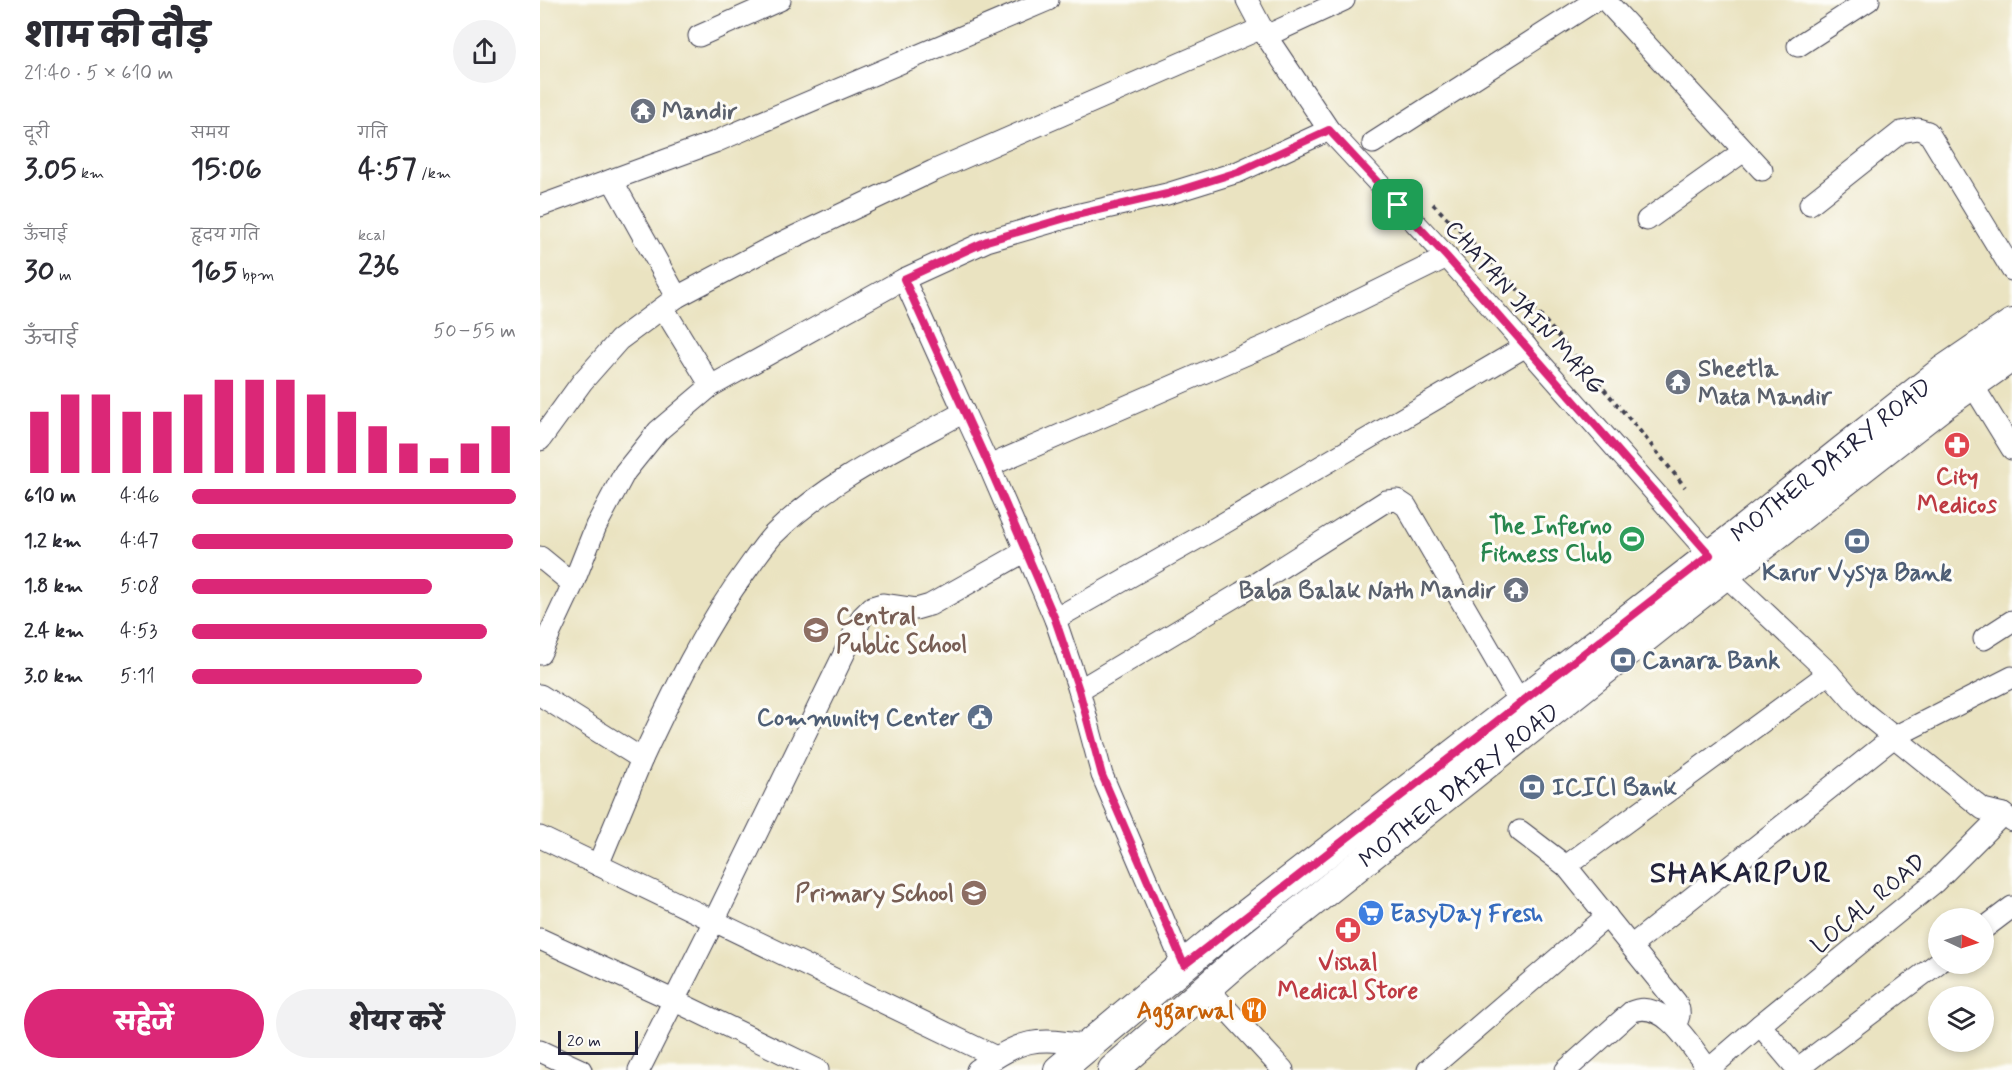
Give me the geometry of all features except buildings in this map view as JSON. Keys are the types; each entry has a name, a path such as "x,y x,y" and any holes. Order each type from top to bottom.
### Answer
{"main road":[{"name":"MOTHER DAIRY ROAD","path":"1113,1070 1238,961 1717,565 1943,371 2012,324"},
{"name":"MOTHER DAIRY ROAD","path":"1059,1070 1184,965 1520,702 2012,356"}],"street":[{"path":"699,36 780,0"},
{"path":"540,206 715,142 1048,0"},
{"name":"CHATAN JAIN MARG","path":"1247,0 1264,32 1329,130 1447,257 1717,565 1829,673 1862,711 1983,809 2007,817"},
{"path":"540,440 582,382 619,340 671,303 764,252 933,171 1344,0"},
{"path":"1373,143 1596,0"},
{"path":"1605,0 1762,170"},
{"path":"1798,46 1869,0"},
{"path":"1810,204 1901,132 1918,129 1928,132 2012,270"},
{"path":"540,654 573,584 596,526 625,472 658,430 711,386 904,279 987,241 1076,215 1167,194 1238,172 1329,130"},
{"path":"1647,220 1744,151"},
{"path":"612,180 711,386"},
{"path":"989,466 1272,343 1447,257"},
{"path":"904,279 1055,619 1079,690 1102,775 1184,965"},
{"path":"1055,619 1214,529 1526,346"},
{"path":"1972,384 2012,449"},
{"path":"598,865 642,759 684,671 727,596 772,536 821,494 880,458 964,412"},
{"path":"1079,690 1241,593 1386,501 1397,500 1406,506 1520,702"},
{"path":"639,1070 862,616 872,607 882,604 916,609 930,605 1026,551"},
{"path":"540,557 573,584"},
{"path":"1984,639 2012,621"},
{"path":"1566,866 1829,673"},
{"path":"1631,946 1894,736 2012,677"},
{"path":"540,695 642,759"},
{"name":"LOCAL ROAD","path":"1708,1070 1935,882 2007,817"},
{"path":"1520,831 1566,866 1676,1002 1680,1009 1680,1016 1675,1026"},
{"path":"540,837 996,1057"},
{"path":"1994,921 2012,907"},
{"path":"1428,1070 1606,916"},
{"path":"540,939 818,1070"},
{"path":"1760,1025 1798,1069 1928,971"},
{"path":"1208,989 1283,1070"},
{"path":"1566,1070 1631,1011 1641,1007 1654,1009 1675,1026 1708,1070"},
{"path":"976,1070 1019,1044 1038,1040 1057,1040 1089,1046"},
{"path":"540,1051 581,1070"}],"place":[{"name":"Mandir","path":"643,111"},
{"name":"Sheetla Mata Mandir","path":"1678,382"},
{"name":"City Medicos","path":"1957,445"},
{"name":"The Inferno Fitness Club","path":"1632,539"},
{"name":"Karur Vysya Bank","path":"1857,541"},
{"name":"Baba Balak Nath Mandir","path":"1516,590"},
{"name":"Central Public School","path":"816,630"},
{"name":"Canara Bank","path":"1623,660"},
{"name":"Community Center","path":"980,717"},
{"name":"ICICI Bank","path":"1532,787"},
{"name":"Primary School","path":"974,893"},
{"name":"EasyDay Fresh","path":"1371,913"},
{"name":"Vishal Medical Store","path":"1348,930"},
{"name":"Aggarwal","path":"1254,1010"}],"district":[{"name":"SHAKARPUR","path":"1741,872"}],"route":[{"path":"1329,130 1398,205 1447,257 1710,555 1184,965 1102,775 1079,690 1055,619 904,279 987,241 1076,215 1167,194 1238,172 1329,130"}]}
